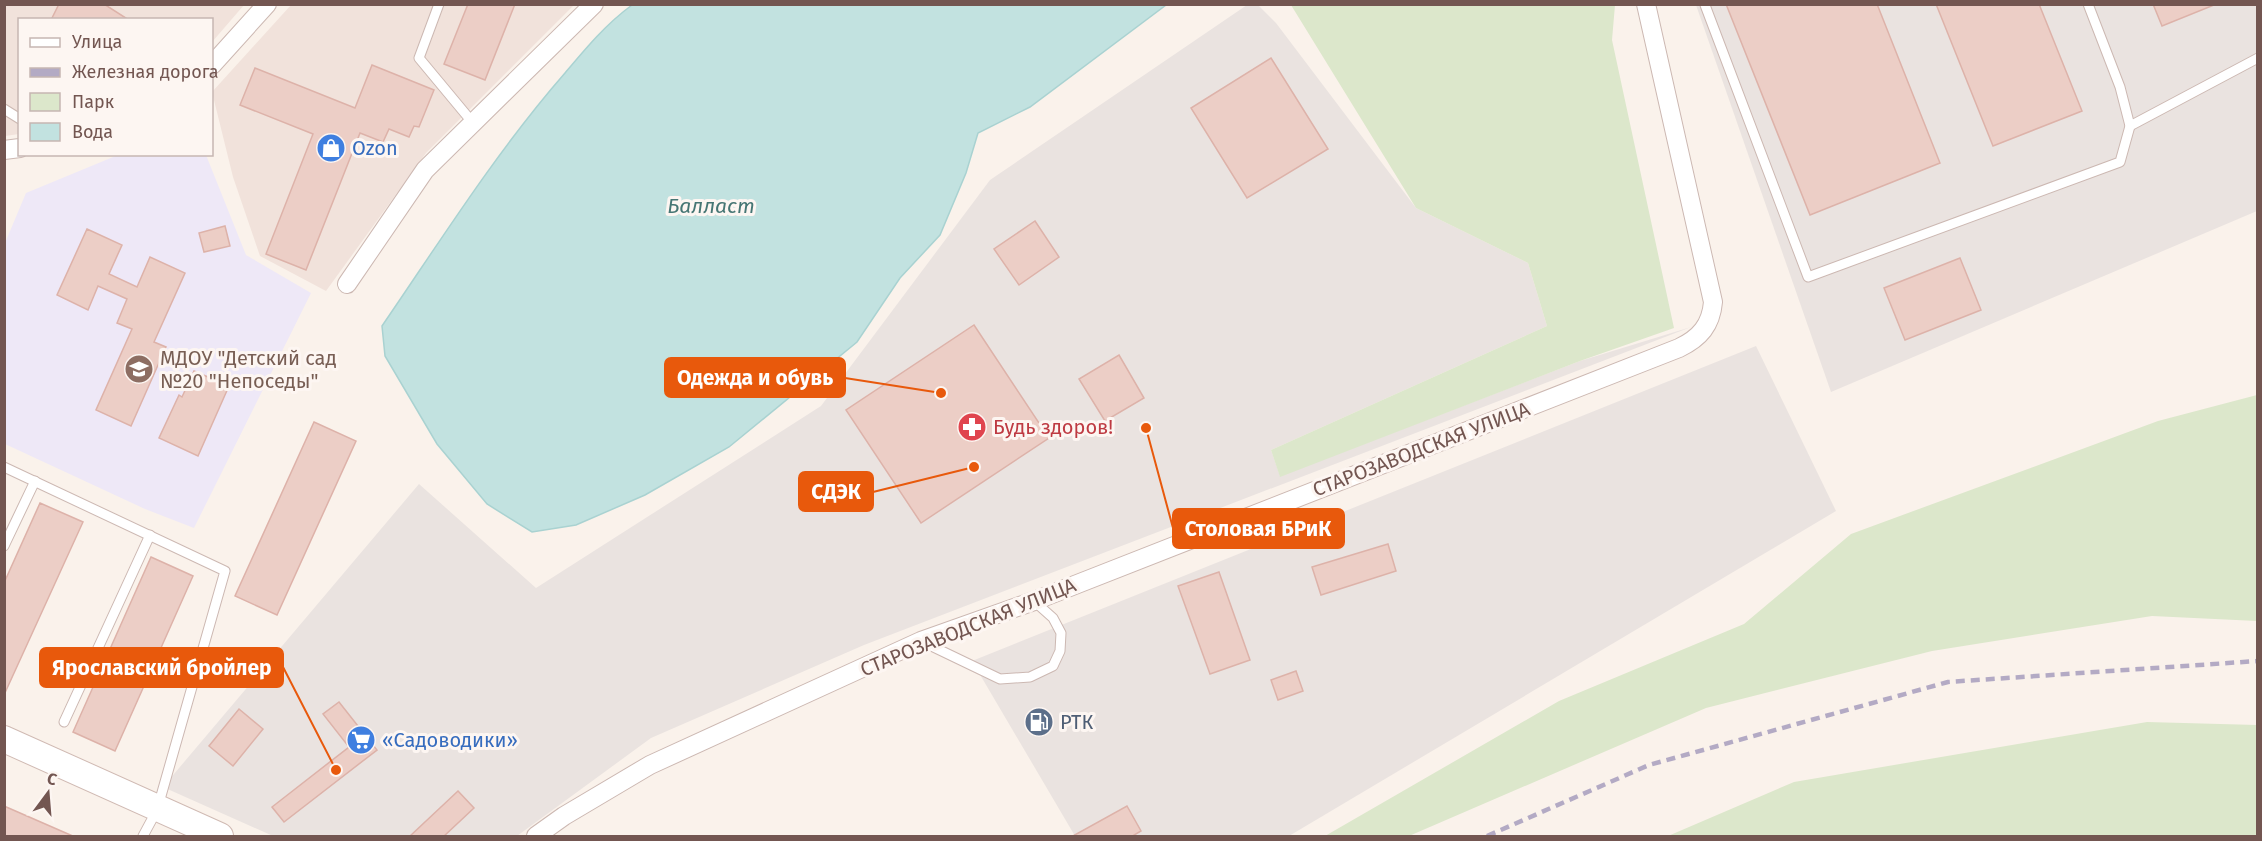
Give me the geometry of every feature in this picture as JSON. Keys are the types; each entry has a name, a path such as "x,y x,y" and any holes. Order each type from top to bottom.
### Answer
{"main road":[{"path":"4,739 220,837"}],"street":[{"path":"213,64 267,4"},
{"path":"347,284 425,170 594,4"},
{"name":"СТАРОЗАВОДСКАЯ УЛИЦА","path":"536,837 564,816 650,765 921,641 1034,601 1679,348 1703,332 1710,319 1713,302 1646,4"}],"lane":[{"path":"439,4 419,58 473,123"},
{"path":"1705,5 1808,277 2120,162 2130,126 2120,87 2088,4"},
{"path":"2130,126 2258,58"},
{"path":"4,109 18,118"},
{"path":"4,466 225,571 157,810 143,837"},
{"path":"4,546 35,481"},
{"path":"63,722 150,535"},
{"path":"921,641 1000,679 1030,677 1053,666 1060,651 1061,633 1053,618 1034,601"}],"shaded area":[{"path":"4,5 244,5 213,41 213,18 18,18 18,134 5,136"},
{"path":"291,5 574,5 426,153 326,291 260,256 233,177 213,91"},
{"path":"1247,5 1258,5 1276,23 1416,208 1528,263 1547,326 1271,450 1280,476 1580,361 1691,327 864,645 651,738 517,836 273,836 163,787 419,484 536,588 821,406 990,180"},
{"path":"1696,5 2257,5 2257,211 1831,392"},
{"name":"МДОУ \"Детский сад №20 \"Непоседы\"","path":"116,156 206,156 246,255 311,293 194,528 145,509 5,444 5,243 26,193"},
{"path":"1756,346 1836,511 1289,836 1075,836 972,661"}],"green space":[{"path":"1291,5 1615,5 1612,40 1674,328 1580,361 1280,477 1271,450 1547,326 1528,263 1416,208"},
{"path":"2257,395 2257,621 2152,616 1932,651 1706,708 1409,836 1325,836 1559,701 1744,624 1851,534 2158,421"},
{"path":"2147,722 2257,725 2257,836 1668,836 1794,782"}],"water":[{"name":"Балласт","path":"632,5 1166,5 1030,107 978,133 966,173 940,235 900,278 857,342 729,447 645,495 576,525 532,532 487,504 437,444 385,356 382,326 470,197 540,103 589,46"}],"building":[{"path":"59,4 104,4 126,18 52,18"},
{"path":"468,4 515,4 485,80 444,64"},
{"path":"1726,4 1877,4 1940,163 1810,215"},
{"path":"1936,4 2039,4 2082,111 1993,146"},
{"path":"2153,4 2214,4 2214,5 2162,26"},
{"path":"1271,58 1328,149 1247,198 1191,108"},
{"path":"372,65 434,90 419,127 414,126 409,137 389,129 383,142 360,133 306,270 266,254 313,134 240,105 255,68 355,108"},
{"path":"1035,221 1059,257 1019,285 994,249"},
{"path":"225,226 230,246 204,252 199,233"},
{"path":"87,229 122,245 109,274 137,287 150,257 185,273 154,342 166,347 131,426 96,410 132,329 117,323 127,299 98,286 88,310 57,295"},
{"path":"1960,258 1981,310 1905,340 1884,288"},
{"path":"974,325 1049,438 921,523 846,410"},
{"path":"1119,355 1144,398 1105,421 1079,379"},
{"path":"194,371 229,386 198,456 159,438 179,395 182,397"},
{"path":"314,422 356,441 277,615 235,596"},
{"path":"40,503 83,522 4,695 4,583"},
{"path":"1388,544 1396,571 1321,595 1312,567"},
{"path":"151,557 193,576 115,751 73,732"},
{"path":"1219,572 1250,660 1210,674 1178,586"},
{"path":"1296,671 1303,691 1278,700 1271,680"},
{"path":"339,702 377,750 284,822 272,807 349,747 323,714"},
{"path":"239,709 263,729 233,766 209,746"},
{"path":"458,791 474,808 443,837 409,837"},
{"path":"4,806 75,837 4,837"},
{"path":"1127,806 1141,831 1131,837 1071,837"}],"railway":[{"path":"1487,836 1649,765 1948,682 2258,661"}],"place":[{"name":"Ozon","path":"331,148"},
{"name":"МДОУ \"Детский сад №20 \"Непоседы\"","path":"139,369"},
{"name":"Одежда и обувь","path":"941,393"},
{"name":"Будь здоров!","path":"972,427"},
{"name":"Столовая БРиК","path":"1146,428"},
{"name":"СДЭК","path":"974,467"},
{"name":"РТК","path":"1039,722"},
{"name":"«Садоводики»","path":"361,740"},
{"name":"Ярославский бройлер","path":"336,770"}]}
